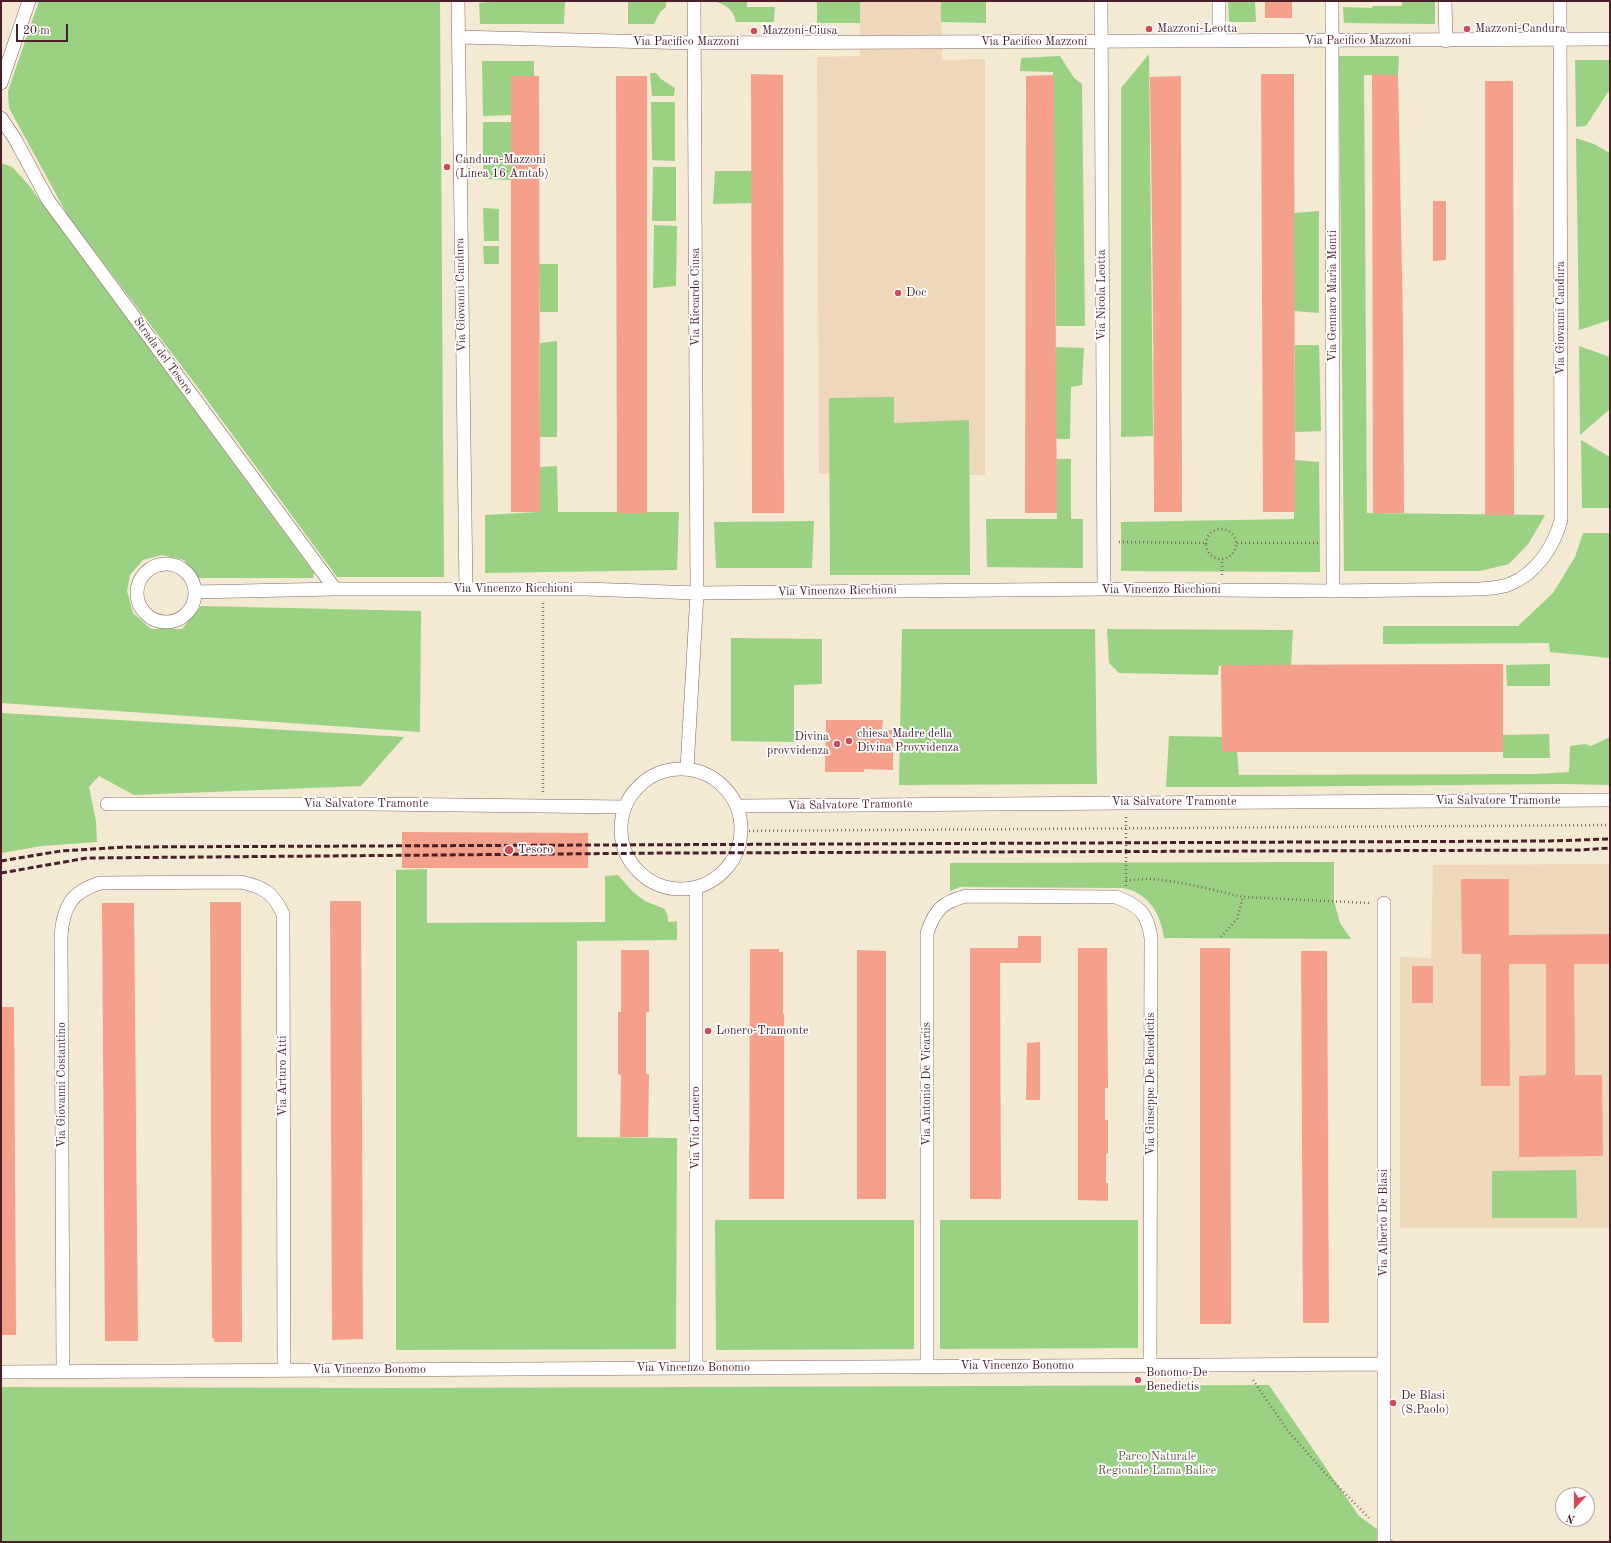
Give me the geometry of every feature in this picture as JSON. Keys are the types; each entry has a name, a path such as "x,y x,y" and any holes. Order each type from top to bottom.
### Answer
{"street":[{"path":"1,82 29,1"},
{"name":"Via Giovanni Candura","path":"458,1 466,589"},
{"name":"Via Riccardo Ciusa","path":"687,769 697,593 694,1"},
{"name":"Via Nicola Leotta","path":"1101,1 1104,589"},
{"path":"1219,1 1219,41"},
{"name":"Via Gennaro Maria Monti","path":"1332,1 1334,543 1332,591"},
{"path":"1445,1 1446,41"},
{"name":"Via Giovanni Candura","path":"1480,589 1496,588 1510,584 1535,566 1551,547 1556,537 1561,520 1560,1"},
{"name":"Via Pacifico Mazzoni","path":"458,37 694,43 1332,40 1446,41 1610,39"},
{"name":"Strada del Tesoro","path":"1,118 15,139 48,200 335,589"},
{"path":"164,564 174,565 189,575 195,592 194,601 190,609 176,620 167,621 150,617 141,607 137,595 138,585 144,574 156,566 164,564"},
{"name":"Via Vincenzo Ricchioni","path":"195,592 335,589 543,589 697,593 1104,589 1332,591 1480,589"},
{"path":"687,769 703,773 717,781 729,792 737,806 741,831 735,858 724,872 710,882 696,888 675,890 657,885 641,875 629,861 622,844 621,825 625,807 635,790 650,778 668,770 687,769"},
{"name":"Via Salvatore Tramonte","path":"737,806 1126,802 1610,800"},
{"name":"Via Salvatore Tramonte","path":"108,804 372,804 625,807"},
{"name":"Via Arturo Atti","path":"165,882 240,882 257,885 269,892 278,902 283,914 284,1370"},
{"name":"Via Giovanni Costantino","path":"63,1372 62,920 68,904 86,888 100,883 165,882"},
{"name":"Via Vito Lonero","path":"696,888 696,1368"},
{"name":"Via Antonio De Vicariis","path":"927,1366 927,933 932,918 942,906 954,899 966,896 1040,897"},
{"name":"Via Giuseppe De Benedictis","path":"1040,897 1116,897 1131,902 1143,912 1150,925 1150,1365"},
{"name":"Via Alberto De Blasi","path":"1384,903 1384,1538"},
{"name":"Via Vincenzo Bonomo","path":"1,1372 1384,1364"}],"path":[{"path":"1221,528 1230,531 1237,543 1233,554 1222,559 1214,558 1210,555 1206,548 1206,543 1212,531 1221,528"},
{"path":"1103,542 1206,543"},
{"path":"1237,543 1334,543"},
{"path":"543,589 543,806"},
{"path":"741,831 1610,825"},
{"path":"1126,828 1126,901"},
{"path":"1126,880 1171,882 1243,897 1384,903"},
{"path":"1221,937 1237,919 1243,897"},
{"path":"1242,1364 1288,1431 1384,1538"}],"shaded area":[{"path":"860,1 941,1 942,60 985,59 985,475 819,474 817,57 860,56"},
{"path":"1610,864 1610,1228 1400,1228 1400,957 1431,958 1433,865"}],"green space":[{"path":"39,1 440,1 444,577 337,577 199,389 68,216 9,108 8,91"},
{"path":"503,1 565,1 564,24 480,24 479,3"},
{"path":"628,1 666,1 666,7 660,12 654,24 628,24"},
{"path":"714,1 747,1 747,7 775,7 774,22 736,22 733,14 728,8"},
{"path":"817,1 860,1 860,23 817,23"},
{"path":"941,1 986,1 986,23 941,22"},
{"path":"1228,1 1255,1 1256,22 1229,22"},
{"path":"1402,1 1435,1 1435,24 1344,23 1343,7 1372,8 1373,6 1402,6"},
{"path":"1149,54 1153,436 1121,437 1121,88"},
{"path":"1060,56 1074,78 1082,84 1085,326 1056,326 1053,72 1020,71 1021,58"},
{"path":"1339,56 1399,56 1398,75 1364,75 1367,513 1545,515 1529,543 1509,564 1480,571 1344,571"},
{"path":"1575,60 1610,60 1610,89 1586,126 1576,127"},
{"path":"482,61 534,61 534,76 511,76 511,115 483,116"},
{"path":"650,73 656,73 661,79 675,88 674,96 652,96"},
{"path":"651,102 675,102 675,161 652,160"},
{"path":"483,122 511,122 511,180 483,179"},
{"path":"1576,138 1594,144 1610,153 1610,320 1579,330"},
{"path":"1,163 12,167 28,184 314,573 313,578 198,578 184,560 162,555 143,560 130,575 127,591 133,613 151,629 182,629 201,606 421,611 420,732 1,703"},
{"path":"653,167 676,167 676,221 652,221"},
{"path":"715,171 752,171 752,203 713,204"},
{"path":"483,208 499,209 499,241 484,241"},
{"path":"1319,211 1319,313 1294,311 1294,213"},
{"path":"654,225 677,226 676,286 653,288"},
{"path":"483,246 499,246 499,264 484,264"},
{"path":"539,264 558,264 558,312 540,312"},
{"path":"557,341 557,437 540,437 540,343"},
{"path":"1295,345 1319,345 1321,431 1295,432"},
{"path":"1579,346 1610,357 1610,409 1580,435"},
{"path":"1056,347 1084,348 1082,385 1071,387 1070,439 1056,439"},
{"path":"894,397 894,423 969,420 970,575 830,575 829,398"},
{"path":"1581,440 1610,457 1610,508 1582,508"},
{"path":"1056,459 1071,459 1071,519 1083,519 1083,568 987,567 986,519 1057,519"},
{"path":"1295,460 1319,462 1320,572 1121,571 1121,522 1294,519"},
{"path":"557,466 558,512 679,512 677,570 485,573 485,515 539,512 540,467"},
{"path":"814,521 812,568 716,568 714,522"},
{"path":"1583,533 1610,533 1610,658 1550,652 1549,643 1383,644 1383,626 1518,626 1553,593 1575,557"},
{"path":"902,629 1095,629 1097,784 899,785"},
{"path":"1107,629 1293,630 1291,665 1219,666 1218,675 1119,673 1109,663"},
{"path":"731,638 822,639 822,684 794,685 794,742 731,741"},
{"path":"1550,664 1550,686 1507,686 1506,665"},
{"path":"1,713 404,737 361,786 134,795 99,776 89,787 96,821 97,842 42,846 1,853"},
{"path":"1549,734 1550,758 1503,758 1503,735"},
{"path":"1169,736 1222,737 1222,752 1237,752 1239,775 1537,774 1569,772 1570,746 1585,744 1591,746 1610,737 1610,785 1564,784 1166,787"},
{"path":"1334,862 1334,901 1340,923 1351,939 1164,938 1160,921 1152,906 1139,894 1122,888 960,887 950,891 950,863"},
{"path":"427,869 427,923 605,922 605,876 618,875 633,892 645,901 665,909 668,922 677,921 677,940 577,941 577,1137 677,1138 676,1349 396,1350 396,870"},
{"path":"1576,1170 1577,1218 1492,1218 1492,1171"},
{"path":"715,1220 914,1220 914,1349 716,1350"},
{"path":"940,1220 1138,1220 1138,1348 940,1349"},
{"name":"Parco Naturale Regionale Lama Balice","path":"1269,1385 1359,1516 1395,1542 1,1542 1,1387 396,1388"}],"building":[{"path":"1265,1 1292,1 1292,18 1265,18"},
{"path":"751,74 783,75 784,513 752,513"},
{"path":"1261,74 1294,74 1295,512 1263,512"},
{"path":"1372,74 1398,75 1403,324 1404,513 1373,513"},
{"path":"1054,75 1057,513 1025,513 1026,76"},
{"path":"511,76 539,76 540,512 511,512"},
{"path":"616,76 647,76 647,513 617,513"},
{"path":"1181,76 1182,512 1154,512 1150,77"},
{"path":"1485,81 1513,81 1514,515 1485,515"},
{"path":"1433,201 1446,201 1446,260 1433,261"},
{"path":"1503,664 1503,752 1222,752 1221,665"},
{"name":"chiesa Madre della Divina Provvidenza","path":"826,720 883,720 882,730 893,730 893,770 864,769 864,772 825,772"},
{"path":"402,832 588,833 588,868 402,868"},
{"path":"1461,879 1509,879 1509,935 1610,934 1610,964 1574,964 1575,1075 1602,1075 1603,1156 1519,1157 1519,1076 1546,1075 1546,964 1509,964 1510,1086 1481,1086 1481,954 1462,954"},
{"path":"330,901 361,901 363,1339 332,1340"},
{"path":"210,902 241,902 242,1342 214,1342 214,1338 212,1338"},
{"path":"102,903 134,903 138,1341 105,1341"},
{"path":"1018,936 1041,936 1041,963 1000,963 1001,1199 970,1199 970,948 1018,948"},
{"path":"1078,948 1107,948 1108,1088 1105,1088 1105,1120 1108,1120 1106,1183 1108,1183 1108,1201 1078,1200"},
{"path":"1200,948 1230,948 1231,1324 1200,1324"},
{"path":"750,949 779,949 779,952 783,952 784,1199 749,1199"},
{"path":"621,950 649,950 649,1012 646,1012 646,1074 649,1074 648,1137 620,1137 621,1075 618,1074 618,1012 621,1012"},
{"path":"857,950 886,951 886,1199 857,1199"},
{"path":"1301,951 1327,951 1329,1323 1303,1323"},
{"path":"1412,966 1433,966 1433,1003 1412,1003"},
{"path":"1,1007 14,1007 16,1335 1,1335"},
{"path":"1040,1042 1040,1100 1026,1100 1027,1043"}],"railway":[{"path":"1,861 61,851 126,847 1549,841 1610,839"},
{"path":"1,873 87,858 671,853 1580,850 1610,848"}],"place":[{"name":"Mazzoni-Leotta","path":"1149,29"},
{"name":"Mazzoni-Candura","path":"1467,29"},
{"name":"Mazzoni-Ciusa","path":"754,31"},
{"name":"Candura-Mazzoni (Linea 16 Amtab)","path":"447,167"},
{"name":"Doc","path":"898,293"},
{"name":"chiesa Madre della Divina Provvidenza","path":"849,741"},
{"name":"Divina provvidenza","path":"837,744"},
{"name":"Tesoro","path":"509,850"},
{"name":"Lonero-Tramonte","path":"708,1031"},
{"name":"Bonomo-De Benedictis","path":"1138,1380"},
{"name":"De Blasi (S.Paolo)","path":"1393,1403"}]}
